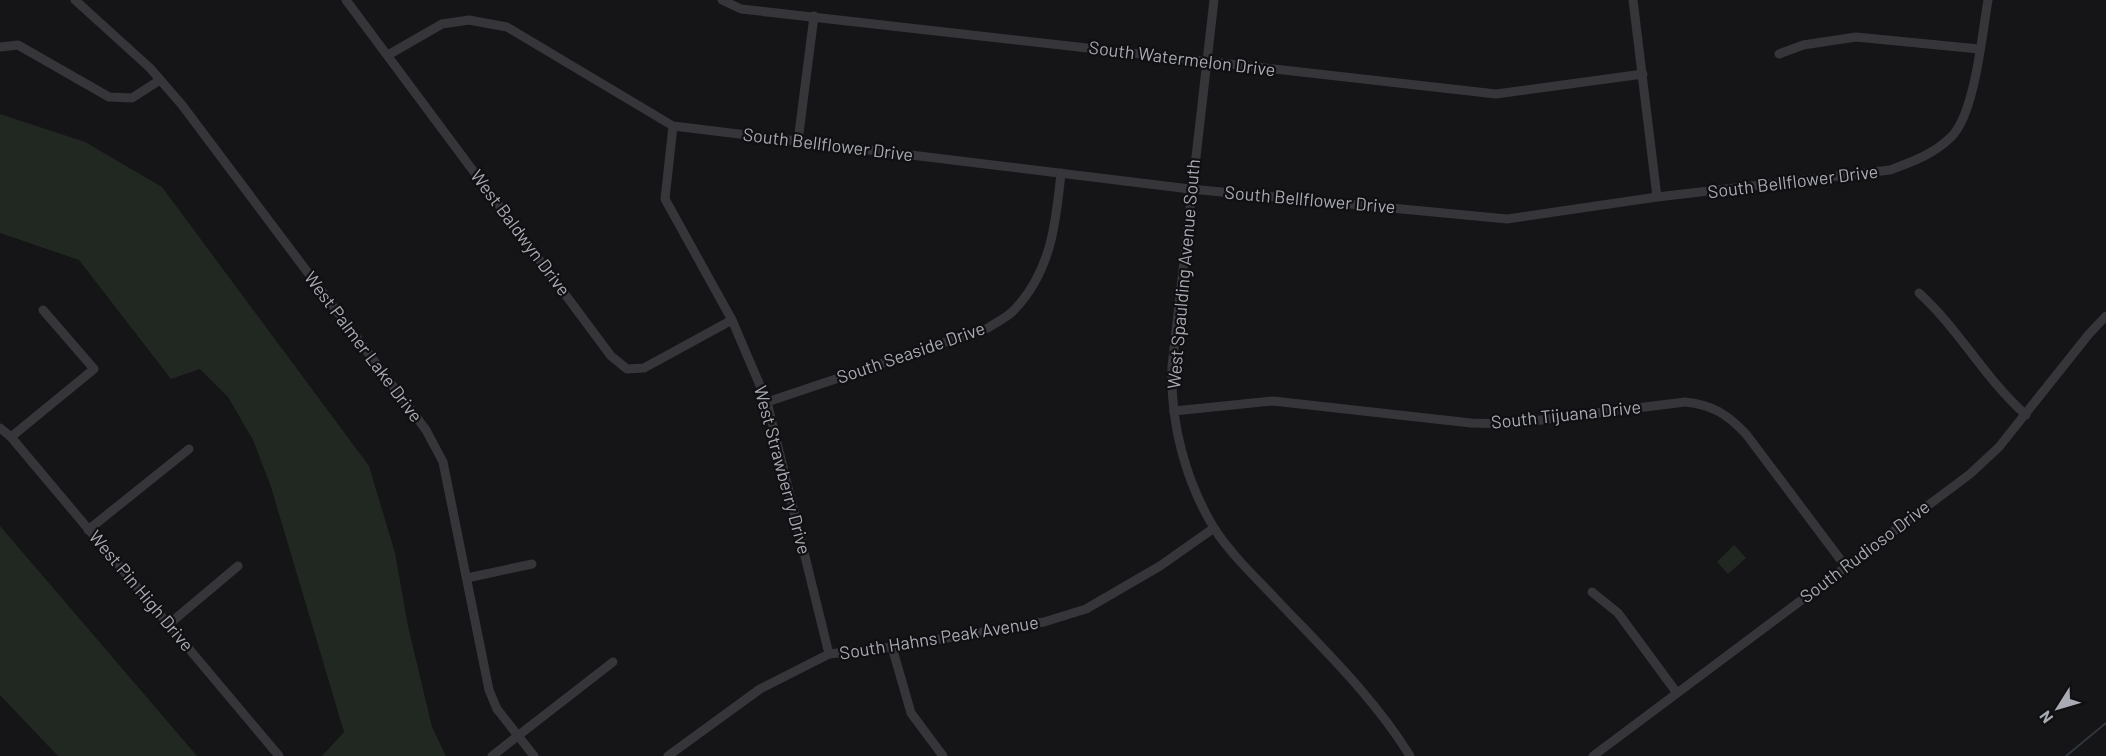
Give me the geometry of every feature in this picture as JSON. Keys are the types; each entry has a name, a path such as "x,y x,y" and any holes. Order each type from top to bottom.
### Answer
{"street":[{"name":"West Palmer Lake Drive","path":"75,0 160,80 182,105 426,430 443,462 489,690 497,709 534,756"},
{"name":"West Baldwyn Drive","path":"346,0 611,356 627,369 644,368 732,320"},
{"name":"South Watermelon Drive","path":"722,0 741,9 1496,94 1643,74"},
{"name":"West Spaulding Avenue South","path":"1214,0 1208,62 1190,189 1172,366 1174,411 1186,466 1214,528 1238,558 1376,708 1410,756"},
{"path":"1633,0 1657,197"},
{"name":"South Bellflower Drive","path":"388,55 442,24 469,20 507,27 673,126 1190,189 1507,219 1657,197 1890,170 1926,155 1952,136 1968,109 1988,0"},
{"path":"798,141 814,16"},
{"path":"1779,54 1803,45 1856,36 1979,49"},
{"path":"0,47 18,45 109,97 132,98 160,80"},
{"name":"West Strawberry Drive","path":"673,126 666,199 732,320 767,402 829,654"},
{"name":"South Seaside Drive","path":"767,402 988,328 1014,310 1036,281 1055,233 1061,173"},
{"path":"1919,293 1936,309 2002,394 2026,415"},
{"path":"11,437 94,369 43,310"},
{"name":"South Rudioso Drive","path":"1593,756 1970,474 1999,447 2088,334 2106,316"},
{"name":"South Tijuana Drive","path":"1174,411 1273,401 1471,423 1509,424 1685,402 1702,404 1729,416 1746,434 1846,567"},
{"name":"West Pin High Drive","path":"0,428 11,437 279,756"},
{"path":"88,530 189,450"},
{"name":"South Hahns Peak Avenue","path":"671,755 760,688 829,654 892,647 1044,622 1086,609 1152,571 1214,528"},
{"path":"466,578 532,564"},
{"path":"169,624 238,566"},
{"path":"1592,592 1618,613 1677,693"},
{"path":"892,647 911,713 943,756"},
{"path":"492,756 613,662"}],"shaded area":[{"path":"0,114 85,142 162,187 369,466 395,553 408,626 432,727 446,756 322,756 344,732 271,487 253,440 228,397 200,369 171,379 79,260 0,233"},
{"path":"0,526 197,756 58,756 0,695"},
{"path":"1734,545 1746,558 1728,574 1717,562"}],"waterway":[{"path":"2066,756 2106,723"}]}
